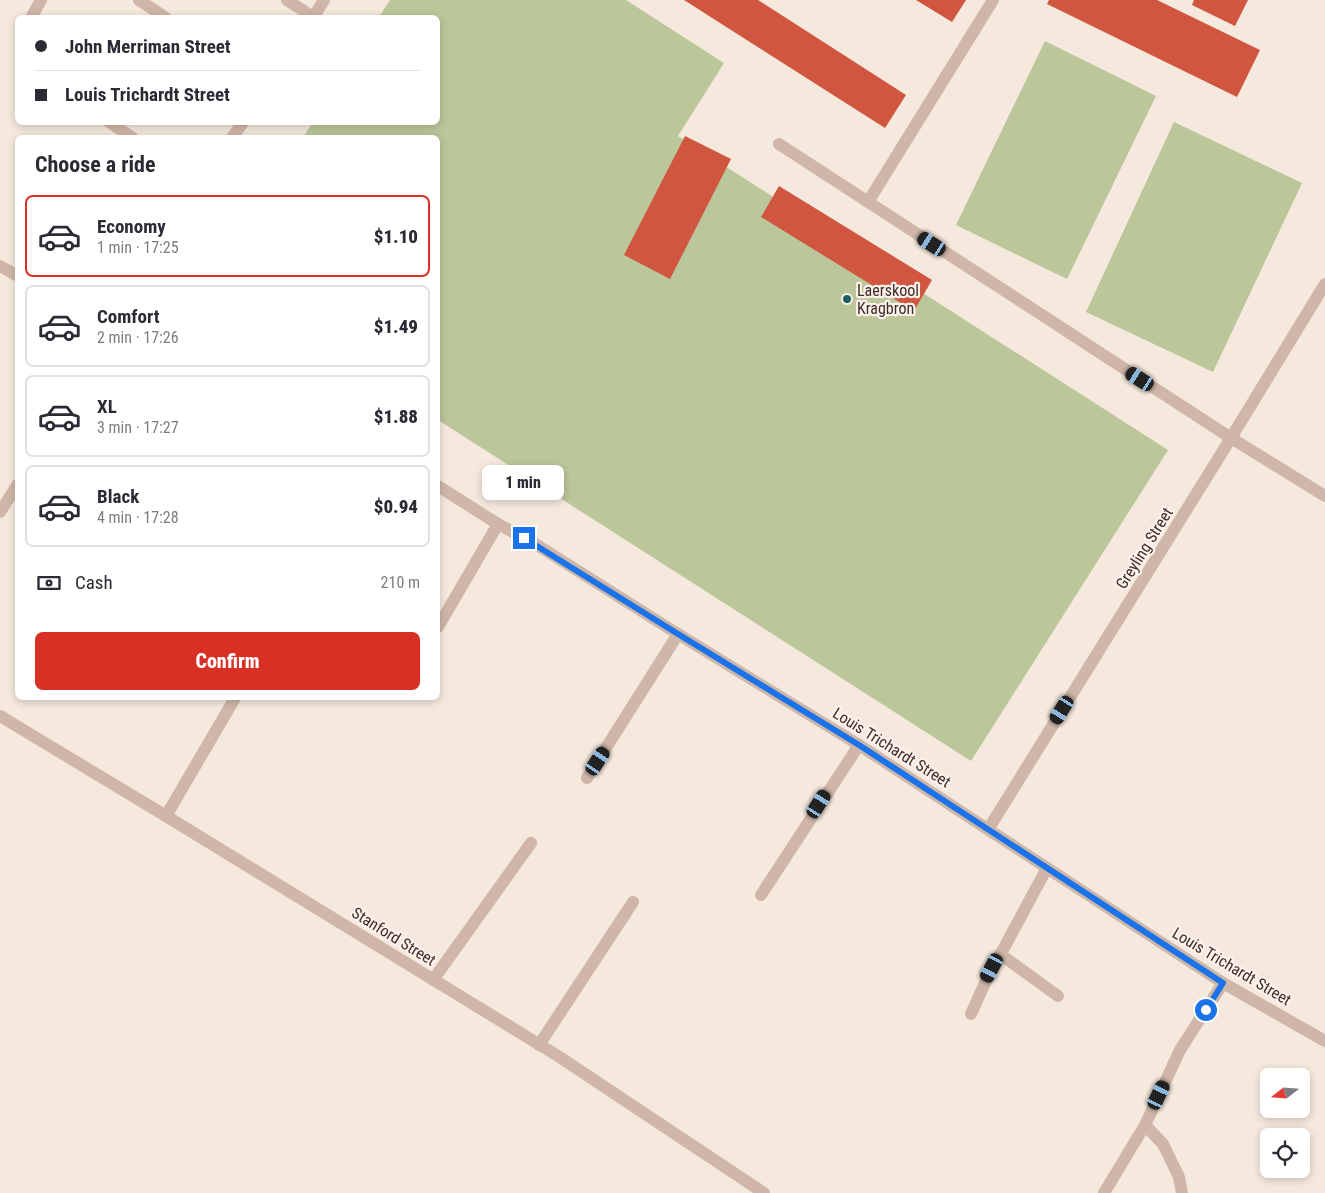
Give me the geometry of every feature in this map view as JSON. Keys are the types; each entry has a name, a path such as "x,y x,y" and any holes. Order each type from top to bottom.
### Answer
{"street":[{"path":"33,15 41,0"},
{"path":"139,0 162,15"},
{"path":"287,0 310,15"},
{"path":"314,15 324,0"},
{"path":"868,202 993,0"},
{"path":"114,125 129,135"},
{"path":"779,144 1232,438 1325,496"},
{"path":"0,266 15,274"},
{"name":"Greyling Street","path":"989,828 1232,438 1325,284"},
{"name":"Louis Trichardt Street","path":"440,487 859,745 989,828 1223,983 1325,1041"},
{"path":"0,512 15,489"},
{"path":"440,625 498,524"},
{"path":"587,778 678,634"},
{"path":"166,816 234,700"},
{"name":"Stanford Street","path":"0,716 539,1045 764,1193"},
{"path":"761,894 859,745"},
{"path":"433,980 531,844"},
{"path":"971,1014 1000,954 1047,868"},
{"path":"539,1045 633,902"},
{"path":"1000,954 1058,996"},
{"path":"1104,1193 1145,1125 1180,1050 1223,983"},
{"path":"1145,1125 1163,1144 1179,1177 1182,1193"}],"green space":[{"name":"Laerskool Kragbron","path":"390,0 626,0 724,63 678,136 1168,450 971,761 440,421 440,135 305,135 311,125 440,125 440,15 380,15"},
{"path":"1045,41 1156,96 1067,279 956,225"},
{"path":"1174,122 1302,183 1213,372 1086,312"}],"building":[{"path":"684,0 758,0 906,95 885,128"},
{"path":"916,0 966,0 952,22"},
{"path":"1049,0 1157,0 1260,50 1237,97 1047,4"},
{"path":"1194,0 1248,0 1235,26 1192,5"},
{"path":"685,136 731,159 670,279 624,255"},
{"path":"779,186 932,280 914,311 761,217"}],"place":[{"name":"Laerskool Kragbron","path":"847,299"}],"route":[{"path":"524,538 859,745 989,828 1223,983 1206,1010"}]}
